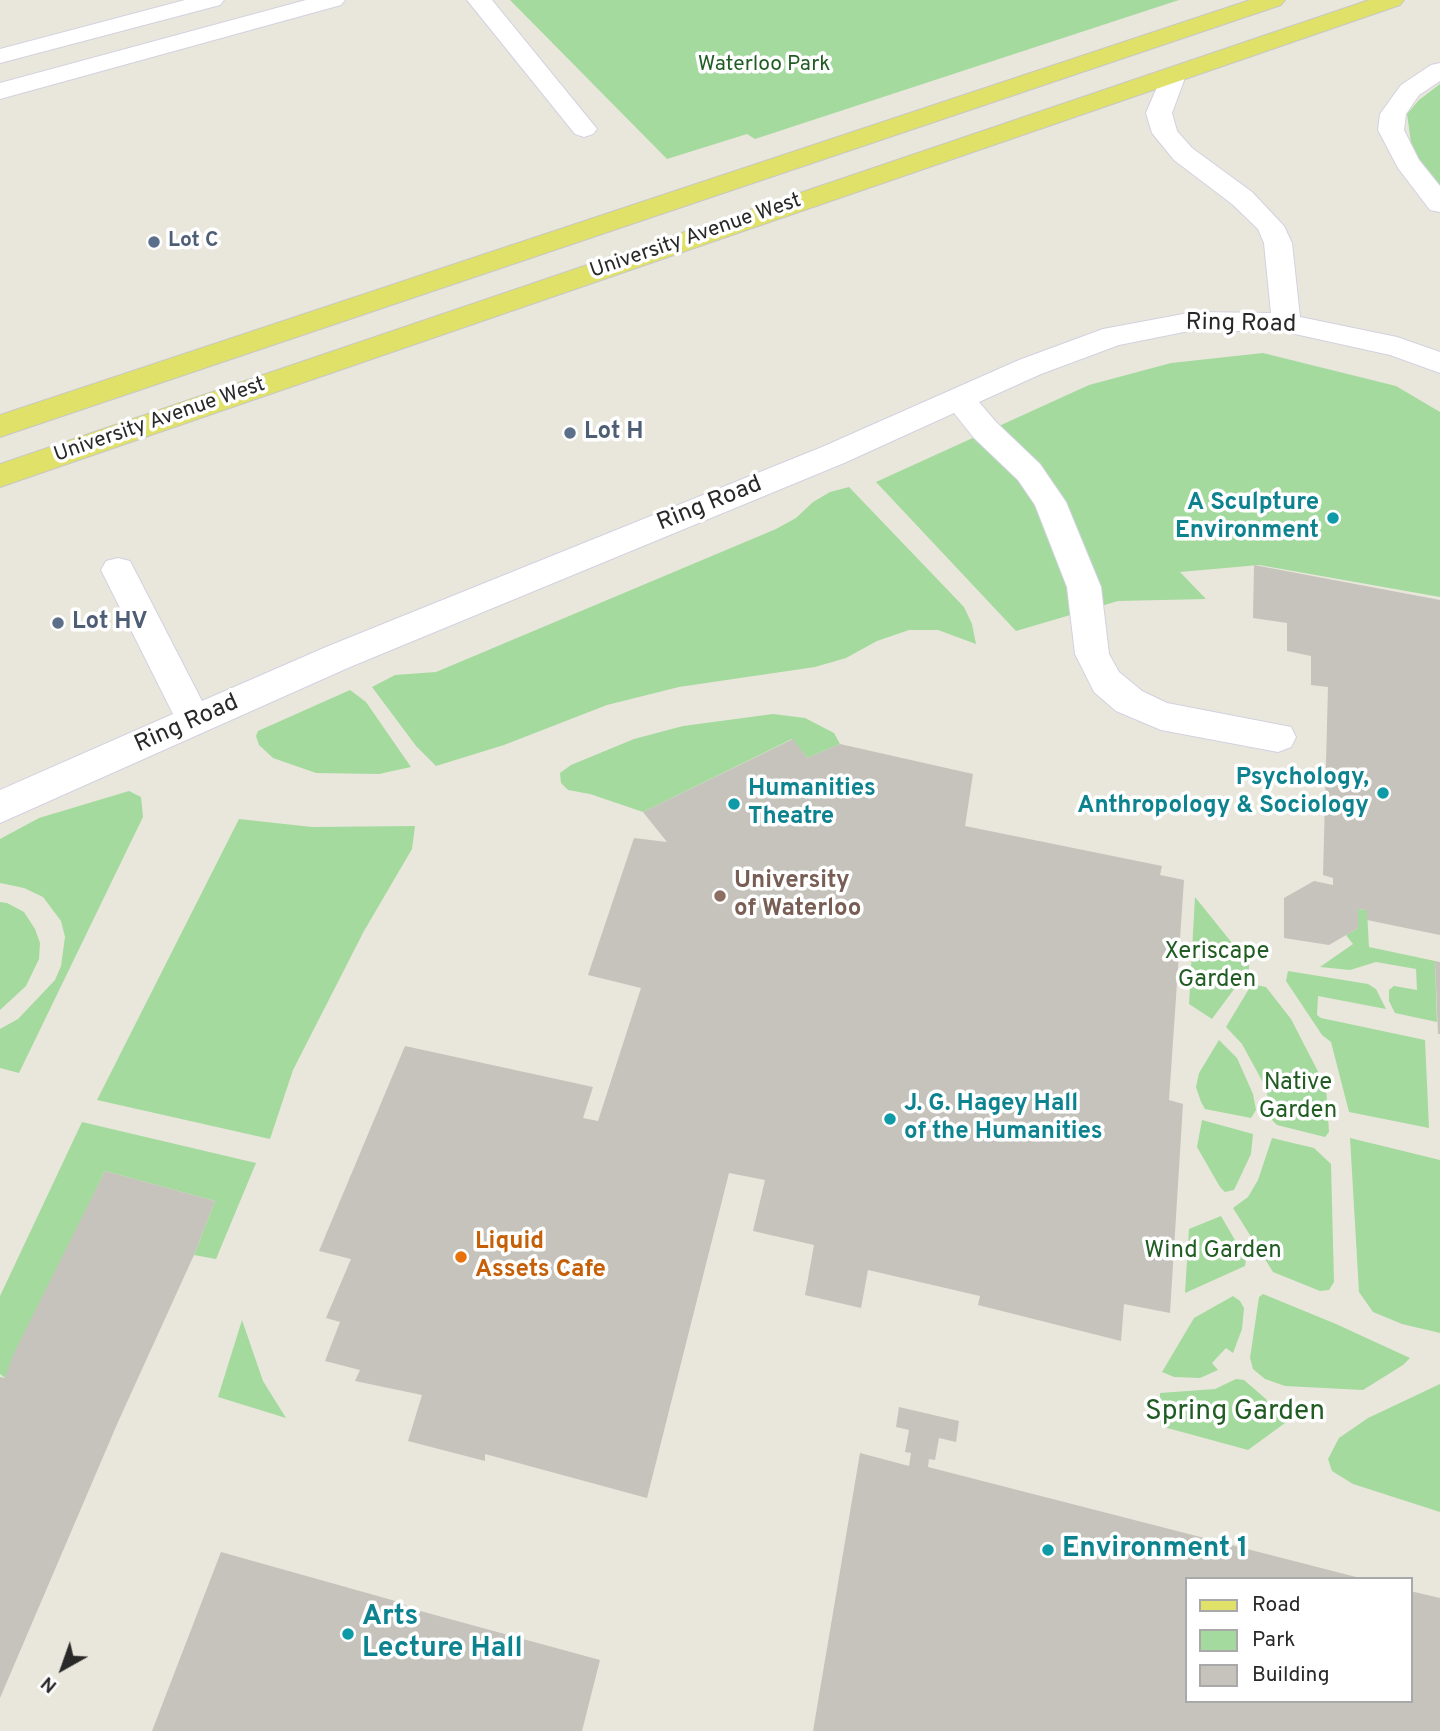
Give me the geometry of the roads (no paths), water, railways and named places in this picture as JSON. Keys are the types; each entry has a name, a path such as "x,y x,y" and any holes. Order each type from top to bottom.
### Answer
{"main road":[{"name":"University Avenue West","path":"0,426 1272,0"},
{"name":"University Avenue West","path":"0,476 1392,0"}],"street":[{"path":"0,56 212,0"},
{"path":"0,91 332,0"},
{"path":"479,0 584,129"},
{"path":"1440,70 1410,90 1393,114 1391,130 1407,162 1440,204"},
{"path":"1174,75 1159,113 1165,133 1183,154 1242,198 1270,226 1278,243 1286,323"},
{"name":"Ring Road","path":"0,807 338,657 833,455 1030,367 1125,333 1194,321 1286,323 1397,347 1439,361"},
{"path":"960,399 985,430 1029,472 1050,502 1084,587 1093,654 1106,682 1129,701 1161,716 1278,737"},
{"path":"118,570 195,722"}],"place":[{"name":"Lot C","path":"154,242"},
{"name":"Lot H","path":"570,433"},
{"name":"A Sculpture Environment","path":"1333,518"},
{"name":"Lot HV","path":"58,623"},
{"name":"Psychology, Anthropology & Sociology","path":"1383,793"},
{"name":"Humanities Theatre","path":"734,804"},
{"name":"University of Waterloo","path":"720,896"},
{"name":"J. G. Hagey Hall of the Humanities","path":"890,1119"},
{"name":"Liquid Assets Cafe","path":"461,1257"},
{"name":"Environment 1","path":"1048,1550"},
{"name":"Arts Lecture Hall","path":"348,1634"}],"park label":[{"name":"Waterloo Park","path":"764,66"},
{"name":"Xeriscape Garden","path":"1217,967"},
{"name":"Native Garden","path":"1298,1098"},
{"name":"Wind Garden","path":"1213,1252"},
{"name":"Spring Garden","path":"1235,1413"}]}
